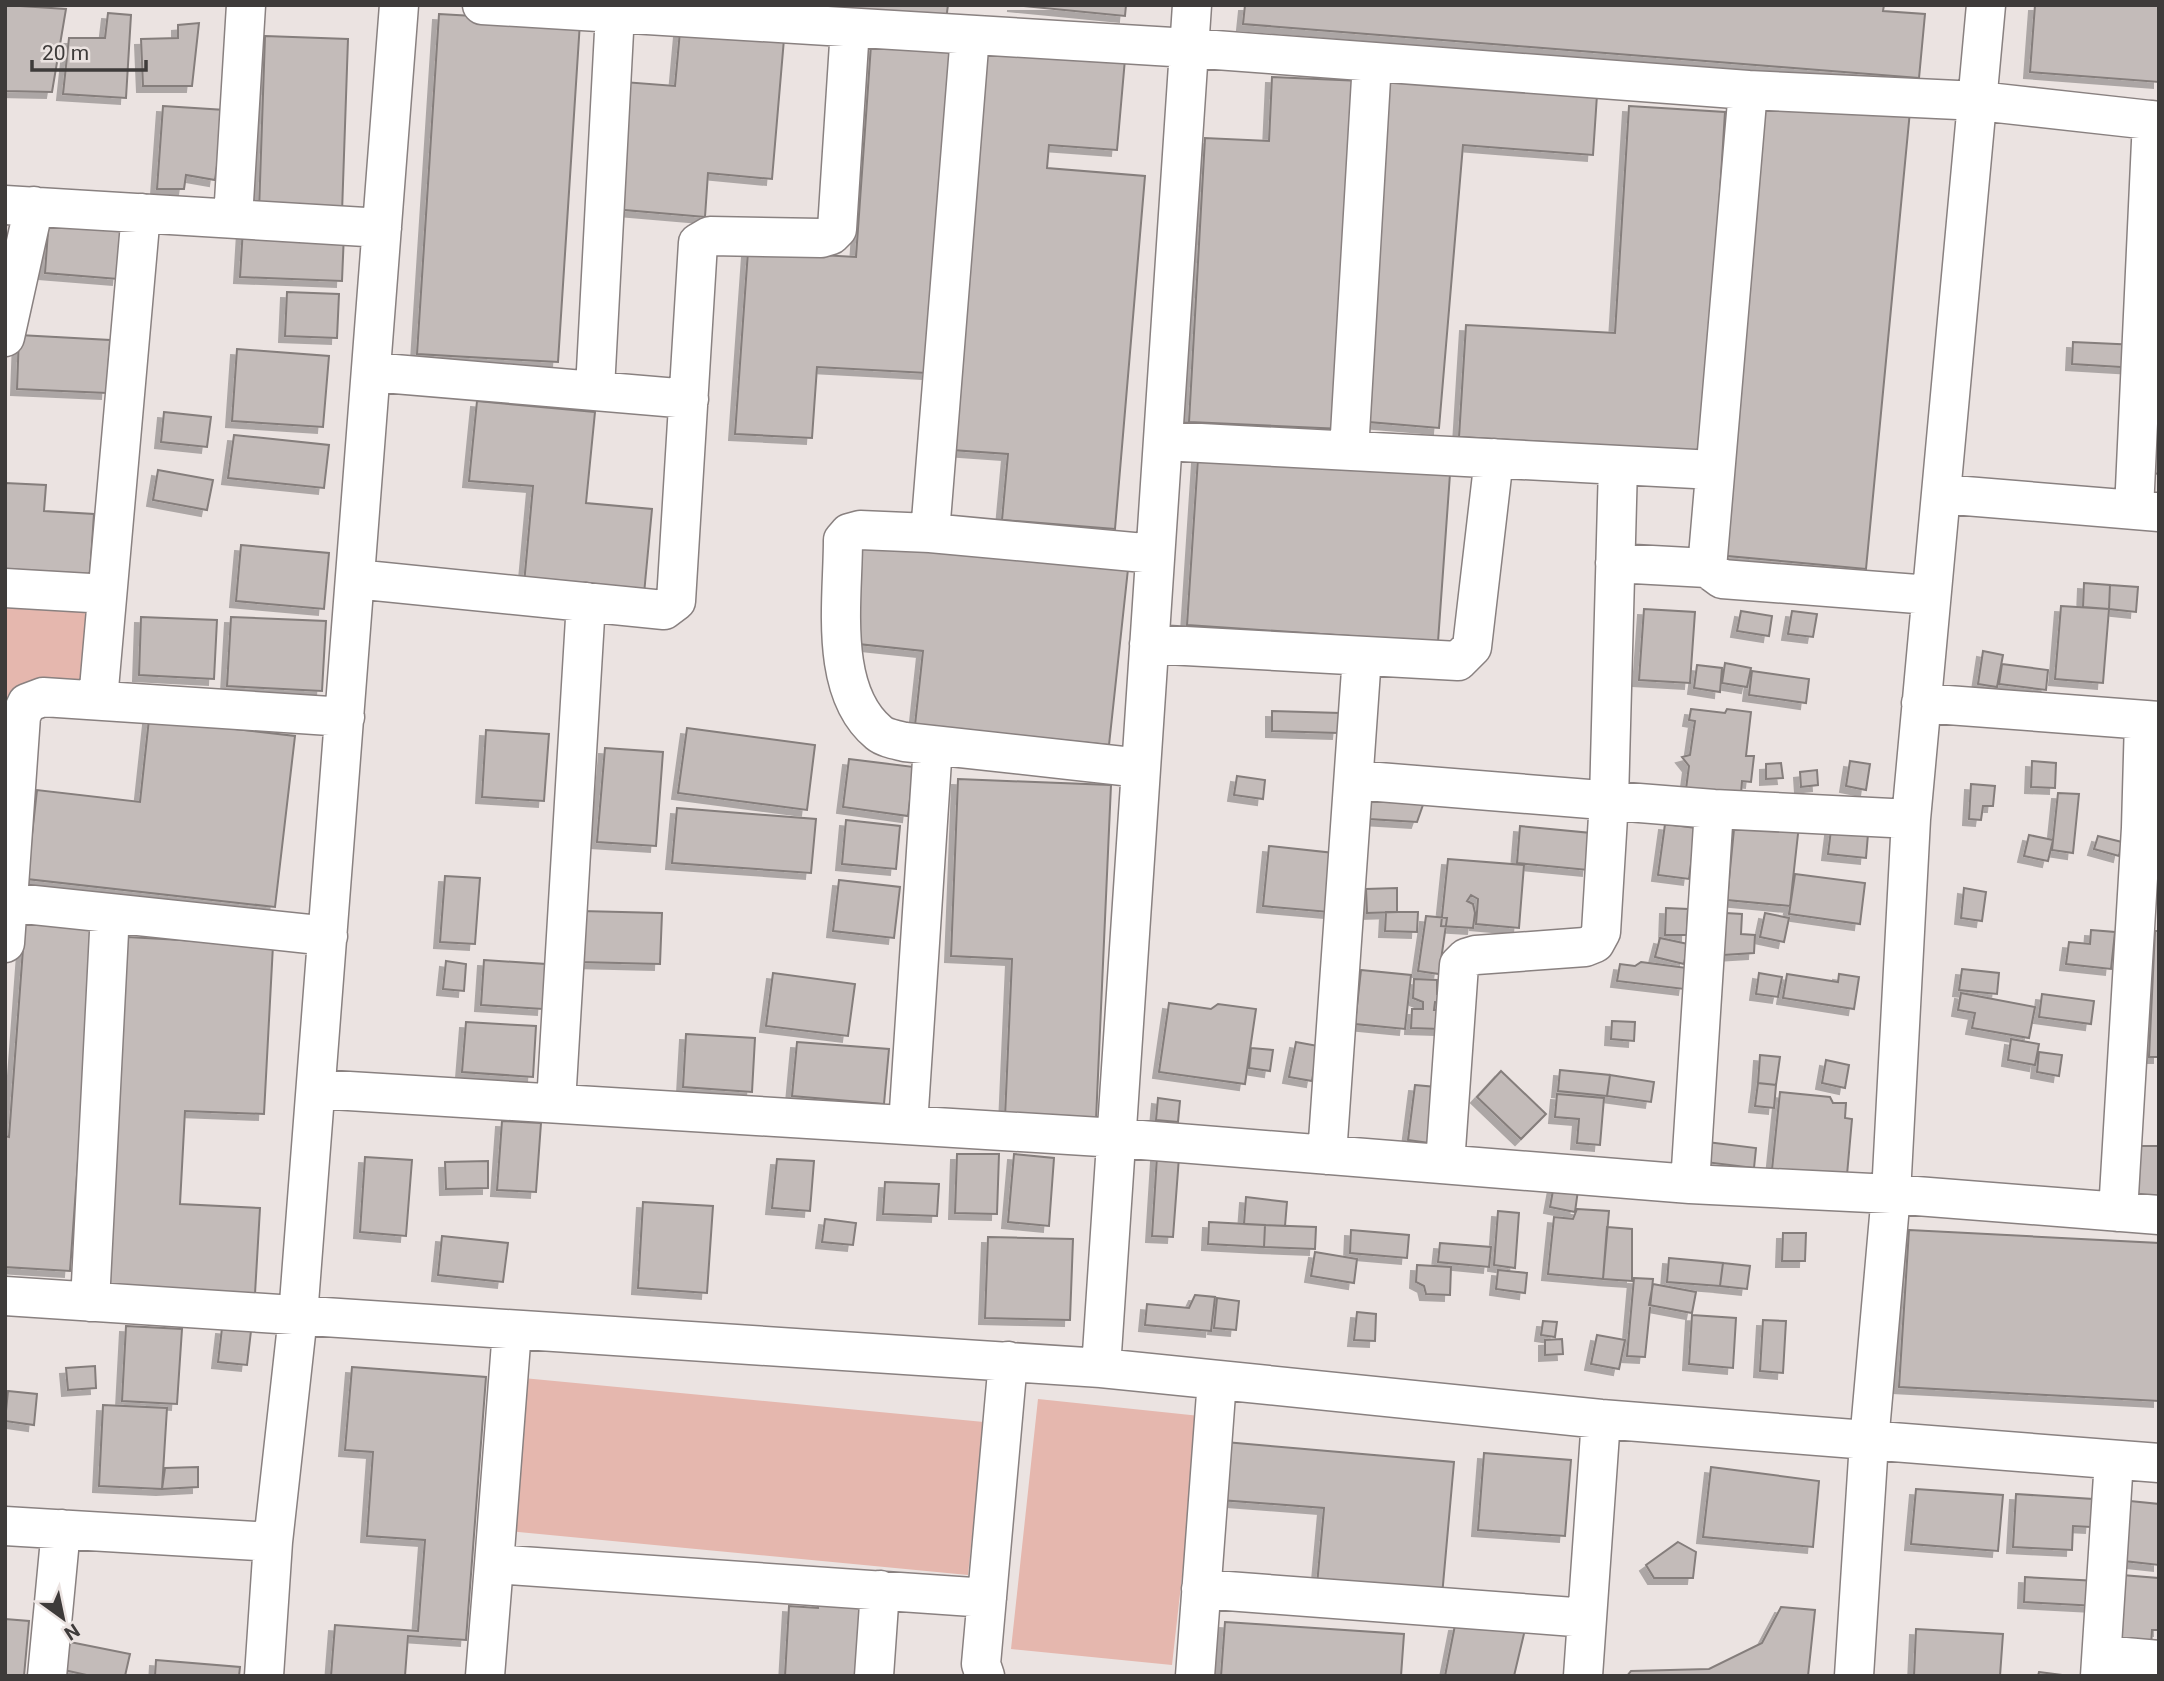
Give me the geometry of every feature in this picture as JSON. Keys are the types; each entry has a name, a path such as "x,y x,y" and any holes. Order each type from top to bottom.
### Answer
{"street":[{"path":"233,218 246,5"},
{"path":"264,1676 273,1542 298,1316 399,5"},
{"path":"482,5 1189,48 1748,90 1979,101 2155,121 2146,511 1941,494"},
{"path":"1101,1368 1192,5"},
{"path":"1854,1676 1869,1442 1891,1194 1911,819 1986,5"},
{"path":"595,388 615,13"},
{"path":"355,579 664,610 676,601 698,243 710,236 821,238 831,235 837,229 850,28"},
{"path":"930,533 970,35"},
{"path":"1349,451 1372,62"},
{"path":"1707,568 1748,90"},
{"path":"5,337 19,205 382,228"},
{"path":"97,700 141,213"},
{"path":"371,372 595,388 689,399"},
{"path":"1163,441 1714,470"},
{"path":"1149,644 1458,661 1472,647 1494,458"},
{"path":"1445,1164 1459,965 1476,955 1585,947 1595,943 1601,932 1609,800 1618,465"},
{"path":"1141,768 905,743 881,735 864,717 848,691 843,663 843,540 849,533 860,530 930,533 1155,554"},
{"path":"1615,563 1707,568 1722,579 1930,594"},
{"path":"5,587 107,594"},
{"path":"556,1103 586,602"},
{"path":"1327,1155 1362,656"},
{"path":"5,943 21,716 27,703 43,697 345,717"},
{"path":"1921,704 2151,720 2150,829 2118,1212"},
{"path":"908,1125 933,745"},
{"path":"1354,780 1714,809 1911,819"},
{"path":"1690,1184 1714,809"},
{"path":"8,902 328,936"},
{"path":"90,1302 110,913"},
{"path":"316,1089 1117,1138 1690,1184 1891,1194 2159,1215"},
{"path":"5,1297 1101,1368 1601,1419 2159,1463"},
{"path":"485,1676 512,1330"},
{"path":"985,1676 981,1664 1008,1361"},
{"path":"1195,1676 1217,1380"},
{"path":"1583,1676 1601,1419"},
{"path":"2114,1460 2101,1666 2159,1660"},
{"path":"5,1526 273,1542"},
{"path":"47,1676 61,1529"},
{"path":"494,1564 987,1598"},
{"path":"1201,1589 1587,1618"},
{"path":"874,1676 880,1590"}],"shaded area":[{"path":"5,594 100,600 93,693 44,692 5,878"},
{"path":"523,1378 984,1422 968,1575 507,1531"},
{"path":"1038,1399 1200,1416 1172,1665 1011,1649"}],"building":[{"path":"5,5 66,9 52,92 5,91"},
{"path":"816,5 948,5 946,20 815,10"},
{"path":"1013,5 1126,5 1125,16"},
{"path":"1245,5 1884,5 1883,11 1925,14 1919,78 1243,24"},
{"path":"2035,5 2159,5 2159,82 2030,72"},
{"path":"108,13 131,15 126,98 63,94 69,38 105,38"},
{"path":"439,14 580,22 558,362 417,354"},
{"path":"199,23 192,86 143,86 141,39 178,38 178,25"},
{"path":"680,31 784,39 772,179 708,173 705,217 613,209 624,82 675,86"},
{"path":"265,36 348,39 342,213 259,211"},
{"path":"871,45 951,51 927,373 817,367 812,438 735,434 748,251 856,257"},
{"path":"987,48 1125,59 1117,150 1049,145 1047,168 1145,176 1115,529 1002,520 1008,454 952,450"},
{"path":"1272,77 1362,81 1343,429 1189,422 1205,138 1269,141"},
{"path":"1386,79 1597,95 1593,155 1463,145 1439,428 1357,421"},
{"path":"1760,98 1910,111 1866,569 1717,555"},
{"path":"163,106 225,110 215,180 186,175 184,189 157,189"},
{"path":"1629,106 1725,112 1704,451 1459,437 1466,325 1615,333"},
{"path":"49,217 123,223 118,279 45,273"},
{"path":"243,228 344,233 342,281 240,277"},
{"path":"287,292 339,294 337,338 285,336"},
{"path":"19,335 110,340 107,393 17,389"},
{"path":"2159,336 2159,474 2147,472"},
{"path":"2073,342 2138,345 2137,368 2072,364"},
{"path":"237,349 329,356 323,427 232,421"},
{"path":"477,401 595,412 586,503 652,509 644,594 524,584 533,486 469,481"},
{"path":"164,412 211,417 207,447 161,442"},
{"path":"234,435 329,445 324,488 228,478"},
{"path":"1198,458 1450,474 1438,642 1187,625"},
{"path":"158,470 213,480 207,510 153,500"},
{"path":"5,483 46,485 44,511 94,514 90,574 5,569"},
{"path":"861,541 1128,569 1109,745 915,725 923,651 849,643"},
{"path":"241,545 329,553 324,609 236,601"},
{"path":"2084,583 2110,585 2109,609 2083,607"},
{"path":"2110,585 2138,587 2136,612 2109,609"},
{"path":"2061,606 2109,609 2103,683 2055,679"},
{"path":"1644,609 1695,612 1690,683 1639,680"},
{"path":"1741,611 1772,616 1769,636 1737,631"},
{"path":"1792,611 1817,614 1813,637 1788,634"},
{"path":"141,617 217,620 214,679 139,675"},
{"path":"231,617 326,621 322,691 227,686"},
{"path":"1983,651 2003,655 1997,687 1978,684"},
{"path":"1725,663 1751,668 1747,687 1722,683"},
{"path":"2002,664 2048,670 2046,690 1999,684"},
{"path":"1697,665 1722,668 1720,692 1694,688"},
{"path":"1752,671 1809,679 1806,703 1749,695"},
{"path":"1691,709 1725,713 1727,709 1751,712 1746,756 1754,756 1751,782 1742,781 1741,794 1686,789 1689,766 1682,757 1690,755 1695,721 1689,720"},
{"path":"1272,711 1340,713 1338,733 1272,731"},
{"path":"149,719 295,736 275,907 27,879 37,790 140,802"},
{"path":"687,728 815,745 807,810 678,793"},
{"path":"486,730 549,734 544,801 482,797"},
{"path":"605,748 663,752 656,846 597,842"},
{"path":"849,759 914,767 908,816 843,807"},
{"path":"1850,761 1870,764 1866,790 1846,786"},
{"path":"2032,761 2056,763 2055,788 2031,787"},
{"path":"1781,763 1783,778 1766,779 1766,764"},
{"path":"1817,770 1818,785 1801,787 1800,772"},
{"path":"1237,776 1265,780 1263,799 1234,795"},
{"path":"958,779 1111,785 1096,1120 1005,1117 1012,959 951,956"},
{"path":"1971,784 1995,786 1993,806 1983,806 1981,820 1969,819"},
{"path":"2058,793 2079,794 2073,853 2052,850"},
{"path":"1370,799 1424,802 1417,822 1369,819"},
{"path":"677,808 816,819 811,873 672,863"},
{"path":"1735,819 1799,825 1790,906 1727,900"},
{"path":"846,820 900,826 896,869 842,864"},
{"path":"1665,824 1696,828 1689,879 1658,875"},
{"path":"1520,826 1591,833 1588,870 1517,863"},
{"path":"1831,830 1868,834 1866,858 1828,854"},
{"path":"2029,835 2053,840 2048,861 2024,856"},
{"path":"2098,836 2122,842 2119,856 2094,849"},
{"path":"1269,846 1334,853 1329,912 1263,906"},
{"path":"1448,859 1524,865 1519,928 1476,924 1478,899 1471,895 1467,901 1473,904 1475,913 1473,928 1441,926"},
{"path":"1795,874 1865,883 1860,924 1789,914"},
{"path":"445,876 480,878 475,944 440,942"},
{"path":"839,880 900,887 894,938 833,931"},
{"path":"1397,888 1397,912 1367,913 1366,889"},
{"path":"1964,888 1986,892 1982,921 1961,918"},
{"path":"1666,908 1688,909 1687,935 1665,935"},
{"path":"581,911 662,913 660,964 579,962"},
{"path":"1386,912 1418,912 1417,932 1385,931"},
{"path":"1725,913 1742,914 1741,934 1755,935 1754,953 1723,955"},
{"path":"1765,913 1789,918 1784,942 1760,937"},
{"path":"1426,916 1447,918 1439,974 1418,971"},
{"path":"25,922 95,927 70,1271 5,1267 5,1136 9,1137"},
{"path":"2091,930 2115,932 2111,969 2066,964 2069,942 2090,944"},
{"path":"2155,931 2159,931 2159,1057 2149,1057"},
{"path":"127,937 273,945 264,1114 185,1111 180,1204 260,1208 255,1294 109,1288"},
{"path":"1660,938 1688,944 1684,964 1655,957"},
{"path":"484,960 546,964 543,1009 481,1005"},
{"path":"446,961 466,964 464,991 443,989"},
{"path":"1641,962 1687,968 1684,989 1617,981 1620,964 1635,966"},
{"path":"1962,969 1999,973 1997,994 1959,990"},
{"path":"1361,970 1411,975 1405,1029 1355,1024"},
{"path":"773,973 855,984 848,1036 766,1026"},
{"path":"1759,973 1782,977 1778,997 1756,994"},
{"path":"1787,974 1838,982 1839,974 1859,977 1854,1009 1783,998"},
{"path":"1414,979 1437,980 1437,994 1449,995 1449,1003 1435,1002 1434,1010 1441,1010 1440,1029 1411,1028 1412,1009 1423,1009 1423,1002 1413,998"},
{"path":"1961,993 2035,1007 2029,1038 1972,1028 1975,1013 1958,1010"},
{"path":"2042,994 2094,1001 2091,1024 2039,1017"},
{"path":"1169,1003 1211,1009 1218,1004 1256,1009 1245,1084 1159,1072"},
{"path":"1612,1021 1635,1022 1634,1041 1611,1039"},
{"path":"466,1022 536,1026 533,1077 462,1072"},
{"path":"686,1034 755,1038 752,1092 683,1087"},
{"path":"2011,1039 2039,1044 2035,1065 2008,1060"},
{"path":"797,1042 889,1049 884,1104 792,1096"},
{"path":"1296,1042 1318,1046 1312,1081 1289,1077"},
{"path":"1251,1048 1273,1050 1270,1071 1249,1068"},
{"path":"2039,1052 2062,1055 2059,1076 2037,1072"},
{"path":"1760,1055 1780,1057 1776,1085 1758,1083"},
{"path":"1826,1060 1849,1065 1845,1088 1822,1083"},
{"path":"1560,1070 1610,1075 1607,1096 1558,1091"},
{"path":"1501,1071 1546,1114 1521,1139 1477,1097"},
{"path":"1610,1075 1654,1082 1651,1102 1607,1096"},
{"path":"1758,1083 1776,1085 1774,1108 1755,1106"},
{"path":"1415,1085 1436,1087 1429,1143 1408,1140"},
{"path":"1780,1092 1830,1097 1833,1103 1846,1103 1845,1118 1852,1119 1846,1186 1771,1179"},
{"path":"1557,1094 1604,1098 1600,1145 1577,1143 1579,1119 1555,1117"},
{"path":"1158,1098 1180,1101 1178,1122 1156,1120"},
{"path":"502,1121 541,1123 536,1192 497,1190"},
{"path":"1707,1142 1756,1148 1754,1168 1705,1162"},
{"path":"2130,1146 2159,1146 2159,1198 2129,1198"},
{"path":"957,1154 999,1154 997,1214 955,1213"},
{"path":"1014,1154 1054,1158 1049,1226 1008,1222"},
{"path":"1157,1156 1179,1157 1173,1237 1152,1236"},
{"path":"365,1157 412,1160 406,1236 360,1232"},
{"path":"777,1159 814,1161 810,1211 772,1208"},
{"path":"488,1161 488,1188 446,1189 445,1162"},
{"path":"885,1182 939,1184 937,1216 883,1214"},
{"path":"1554,1185 1578,1190 1575,1212 1550,1207"},
{"path":"1246,1197 1287,1202 1285,1226 1244,1224"},
{"path":"643,1202 713,1206 707,1293 638,1288"},
{"path":"1577,1209 1609,1211 1603,1279 1548,1274 1554,1217 1573,1219"},
{"path":"1498,1211 1519,1213 1515,1268 1494,1265"},
{"path":"825,1219 856,1223 853,1245 822,1242"},
{"path":"1209,1222 1265,1225 1264,1247 1208,1244"},
{"path":"1265,1225 1316,1227 1315,1249 1264,1247"},
{"path":"1607,1227 1632,1229 1632,1281 1603,1279"},
{"path":"1351,1230 1409,1235 1407,1258 1350,1253"},
{"path":"1909,1230 2159,1243 2159,1401 1899,1387"},
{"path":"1783,1233 1806,1233 1805,1261 1782,1261"},
{"path":"442,1236 508,1243 503,1282 438,1275"},
{"path":"988,1237 1073,1239 1070,1320 985,1318"},
{"path":"1440,1243 1491,1247 1489,1267 1438,1262"},
{"path":"1315,1252 1357,1259 1354,1283 1311,1276"},
{"path":"1669,1258 1723,1263 1720,1286 1667,1282"},
{"path":"1723,1263 1750,1266 1747,1289 1720,1286"},
{"path":"1417,1265 1451,1267 1450,1295 1426,1294 1424,1286 1416,1282"},
{"path":"1498,1270 1527,1273 1525,1293 1496,1289"},
{"path":"1634,1278 1653,1279 1645,1357 1627,1356"},
{"path":"1653,1284 1696,1292 1692,1313 1649,1305"},
{"path":"1195,1295 1215,1297 1211,1331 1145,1325 1147,1304 1189,1308"},
{"path":"1217,1298 1239,1301 1236,1330 1214,1328"},
{"path":"1357,1312 1376,1314 1375,1341 1354,1340"},
{"path":"1692,1315 1736,1318 1733,1368 1689,1364"},
{"path":"1763,1320 1786,1321 1783,1373 1760,1371"},
{"path":"1543,1321 1557,1322 1555,1337 1541,1335"},
{"path":"126,1326 182,1329 177,1404 122,1401"},
{"path":"222,1328 251,1331 247,1365 218,1362"},
{"path":"1597,1335 1625,1340 1619,1369 1591,1364"},
{"path":"1562,1339 1563,1354 1545,1355 1545,1340"},
{"path":"95,1366 96,1388 68,1390 66,1368"},
{"path":"352,1367 486,1377 466,1640 408,1636 405,1676 331,1676 335,1625 418,1631 425,1540 367,1536 373,1452 345,1450"},
{"path":"8,1391 37,1394 34,1425 5,1421"},
{"path":"103,1405 167,1408 162,1489 99,1486"},
{"path":"1225,1442 1454,1462 1442,1596 1317,1585 1324,1508 1220,1500"},
{"path":"1484,1453 1571,1460 1565,1536 1478,1530"},
{"path":"198,1467 198,1487 162,1489 165,1468"},
{"path":"1711,1467 1819,1481 1813,1547 1703,1537"},
{"path":"1916,1489 2003,1495 1998,1551 1911,1544"},
{"path":"2016,1494 2093,1499 2091,1527 2073,1526 2072,1550 2013,1547"},
{"path":"2130,1501 2159,1504 2159,1565 2124,1561"},
{"path":"1678,1542 1696,1552 1693,1578 1654,1578 1646,1565"},
{"path":"2122,1575 2158,1578 2159,1630 2152,1630 2151,1646 2115,1645"},
{"path":"2025,1577 2098,1581 2097,1606 2024,1602"},
{"path":"819,1595 864,1597 859,1676 785,1676 789,1606 818,1608"},
{"path":"1781,1607 1815,1610 1808,1676 1627,1676 1631,1671 1709,1669 1762,1643"},
{"path":"5,1619 29,1621 24,1676 5,1676"},
{"path":"1527,1621 1514,1676 1445,1676 1455,1625"},
{"path":"1225,1622 1404,1634 1401,1676 1221,1676"},
{"path":"1916,1629 2003,1634 2000,1676 1914,1676"},
{"path":"70,1642 130,1654 125,1676 91,1676 64,1670"},
{"path":"156,1660 240,1667 239,1676 155,1676"},
{"path":"2039,1672 2070,1676 2038,1676"}]}
